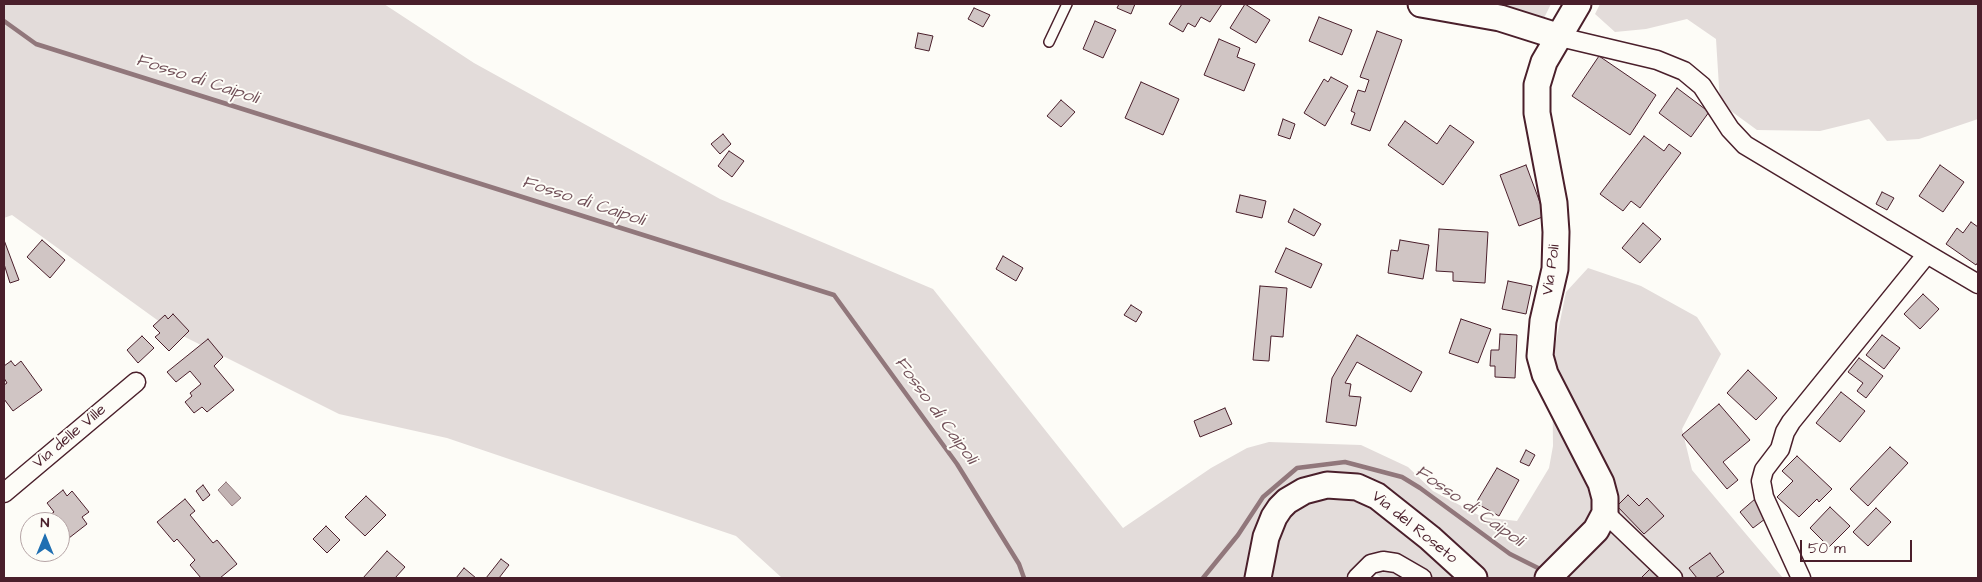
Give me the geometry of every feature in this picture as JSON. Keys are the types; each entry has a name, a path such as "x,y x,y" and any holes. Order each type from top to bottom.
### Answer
{"street":[{"path":"1421,4 1500,18 1560,37 1657,60 1684,71 1702,86 1730,129 1745,144 1978,284"},
{"name":"Via Poli","path":"1578,4 1542,67 1536,96 1537,113 1554,204 1556,232 1555,269 1543,321 1540,356 1545,374 1601,483 1605,498 1601,521"},
{"path":"1801,578 1764,497 1761,481 1764,470 1780,449 1785,432 1791,422 1927,254"},
{"name":"Via delle Ville","path":"4,493 136,382"},
{"name":"Via del Roseto","path":"1258,578 1266,537 1277,512 1287,501 1304,491 1327,485 1357,488 1377,496 1434,542 1474,578"},
{"path":"1548,578 1601,521 1673,578"},
{"path":"1359,577 1374,563 1388,562 1396,563 1422,578"}],"lane":[{"path":"1049,42 1067,4"}],"shaded area":[{"path":"4,4 384,4 474,63 720,199 933,289 1123,528 1211,468 1247,448 1269,442 1361,445 1408,467 1433,491 1482,517 1517,521 1549,468 1553,446 1552,361 1566,292 1588,268 1641,286 1697,317 1721,354 1682,429 1692,470 1783,578 1382,578 1375,573 1359,575 1357,578 782,578 736,536 447,438 339,414 171,330 12,215 4,218"},
{"path":"1497,4 1551,4 1544,18"},
{"path":"1600,4 1978,4 1978,119 1919,139 1887,141 1869,119 1820,131 1757,130 1720,103 1716,39 1687,19 1646,29 1615,32 1595,14"},
{"path":"226,482 241,498 232,506 218,490"}],"building":[{"path":"1119,4 1135,4 1131,14 1117,8"},
{"path":"1182,4 1222,4 1210,22 1201,17 1195,27 1188,23 1183,32 1169,24"},
{"path":"1245,4 1270,20 1256,43 1230,28"},
{"path":"974,8 990,15 983,27 968,19"},
{"path":"1319,17 1352,30 1342,55 1309,41"},
{"path":"1095,21 1116,30 1103,58 1083,49"},
{"path":"1377,31 1402,40 1370,131 1351,124 1355,113 1351,111 1358,90 1365,92 1369,80 1360,77"},
{"path":"918,33 933,36 929,51 915,48"},
{"path":"1219,39 1240,48 1237,57 1255,64 1244,91 1204,75"},
{"path":"1599,56 1656,95 1630,135 1572,96"},
{"path":"1331,77 1348,86 1325,126 1304,113 1324,79 1328,82"},
{"path":"1141,82 1179,99 1163,135 1125,118"},
{"path":"1677,88 1709,112 1691,137 1659,113"},
{"path":"1061,100 1075,112 1061,127 1047,116"},
{"path":"1283,119 1295,124 1290,139 1278,135"},
{"path":"1405,121 1437,144 1450,125 1474,142 1443,185 1388,145"},
{"path":"723,134 731,144 720,154 711,144"},
{"path":"1644,136 1664,151 1669,144 1681,153 1640,208 1631,201 1623,211 1600,194"},
{"path":"729,151 744,161 732,177 718,166"},
{"path":"1526,165 1545,216 1519,226 1500,175"},
{"path":"1940,165 1964,182 1943,212 1919,196"},
{"path":"1882,192 1894,198 1887,210 1876,204"},
{"path":"1240,195 1266,201 1262,218 1236,212"},
{"path":"1294,209 1321,224 1314,236 1288,222"},
{"path":"1971,222 1978,227 1978,262 1976,265 1946,244 1957,228 1963,233"},
{"path":"1643,223 1661,239 1640,263 1622,248"},
{"path":"1439,229 1488,232 1485,283 1453,281 1453,272 1436,271"},
{"path":"4,240 19,280 10,283 4,264"},
{"path":"42,240 65,260 50,278 27,257"},
{"path":"1400,240 1429,245 1423,279 1388,273 1391,250 1398,251"},
{"path":"1286,248 1322,264 1311,288 1275,272"},
{"path":"1003,256 1023,268 1016,281 996,269"},
{"path":"1508,281 1532,286 1526,314 1502,309"},
{"path":"1260,286 1287,288 1283,337 1271,336 1269,361 1253,360"},
{"path":"1923,294 1939,309 1920,329 1904,314"},
{"path":"1131,305 1142,312 1136,322 1124,315"},
{"path":"173,314 189,331 169,351 155,337 160,333 153,326 165,315 168,319"},
{"path":"1461,319 1491,329 1478,363 1449,353"},
{"path":"1500,334 1517,335 1515,378 1495,377 1495,366 1490,366 1491,350 1499,350"},
{"path":"1357,335 1422,372 1411,392 1357,362 1345,383 1351,384 1349,396 1361,397 1356,426 1326,422 1332,378"},
{"path":"1882,335 1900,348 1884,369 1866,355"},
{"path":"142,336 154,348 138,363 127,350"},
{"path":"208,339 223,357 214,366 234,390 207,412 202,407 194,413 185,402 192,396 190,393 201,384 190,371 176,382 167,372"},
{"path":"1859,358 1883,376 1866,398 1857,391 1863,383 1848,372"},
{"path":"11,361 15,366 21,361 42,390 13,411 4,399 4,385 7,383 4,378 4,366"},
{"path":"1748,370 1777,398 1756,420 1727,393"},
{"path":"1841,392 1865,411 1840,442 1816,423"},
{"path":"1719,404 1750,440 1723,462 1738,480 1727,489 1682,435"},
{"path":"1225,408 1232,424 1200,437 1194,421"},
{"path":"1890,447 1908,463 1868,506 1850,489"},
{"path":"1526,450 1535,455 1529,466 1520,462"},
{"path":"1797,456 1832,489 1819,502 1817,499 1799,517 1777,497 1793,481 1782,471"},
{"path":"1497,468 1519,480 1499,516 1476,503"},
{"path":"203,485 210,495 203,501 196,491"},
{"path":"63,490 67,496 72,491 89,512 82,517 87,524 70,537 70,512 54,512 47,503"},
{"path":"1628,495 1639,506 1647,498 1664,516 1644,534 1617,506"},
{"path":"366,496 386,515 365,536 345,517"},
{"path":"185,499 195,511 190,515 213,543 217,540 237,564 220,578 201,578 190,565 195,560 177,539 174,542 157,522"},
{"path":"1755,499 1769,516 1753,528 1740,512"},
{"path":"1830,507 1850,526 1829,547 1810,528"},
{"path":"1876,508 1891,522 1868,546 1853,532"},
{"path":"326,526 340,540 327,553 313,539"},
{"path":"387,551 405,567 395,578 363,578"},
{"path":"1710,553 1724,572 1715,578 1697,578 1689,568"},
{"path":"501,559 509,565 499,578 486,578"},
{"path":"1655,564 1668,578 1641,578"},
{"path":"464,568 476,578 456,578"}],"waterway":[{"name":"Fosso di Caipoli","path":"4,21 36,44 834,295 957,464 1019,564 1024,578"},
{"name":"Fosso di Caipoli","path":"1203,578 1238,535 1263,497 1297,468 1345,462 1402,477 1510,554 1544,571"}]}
